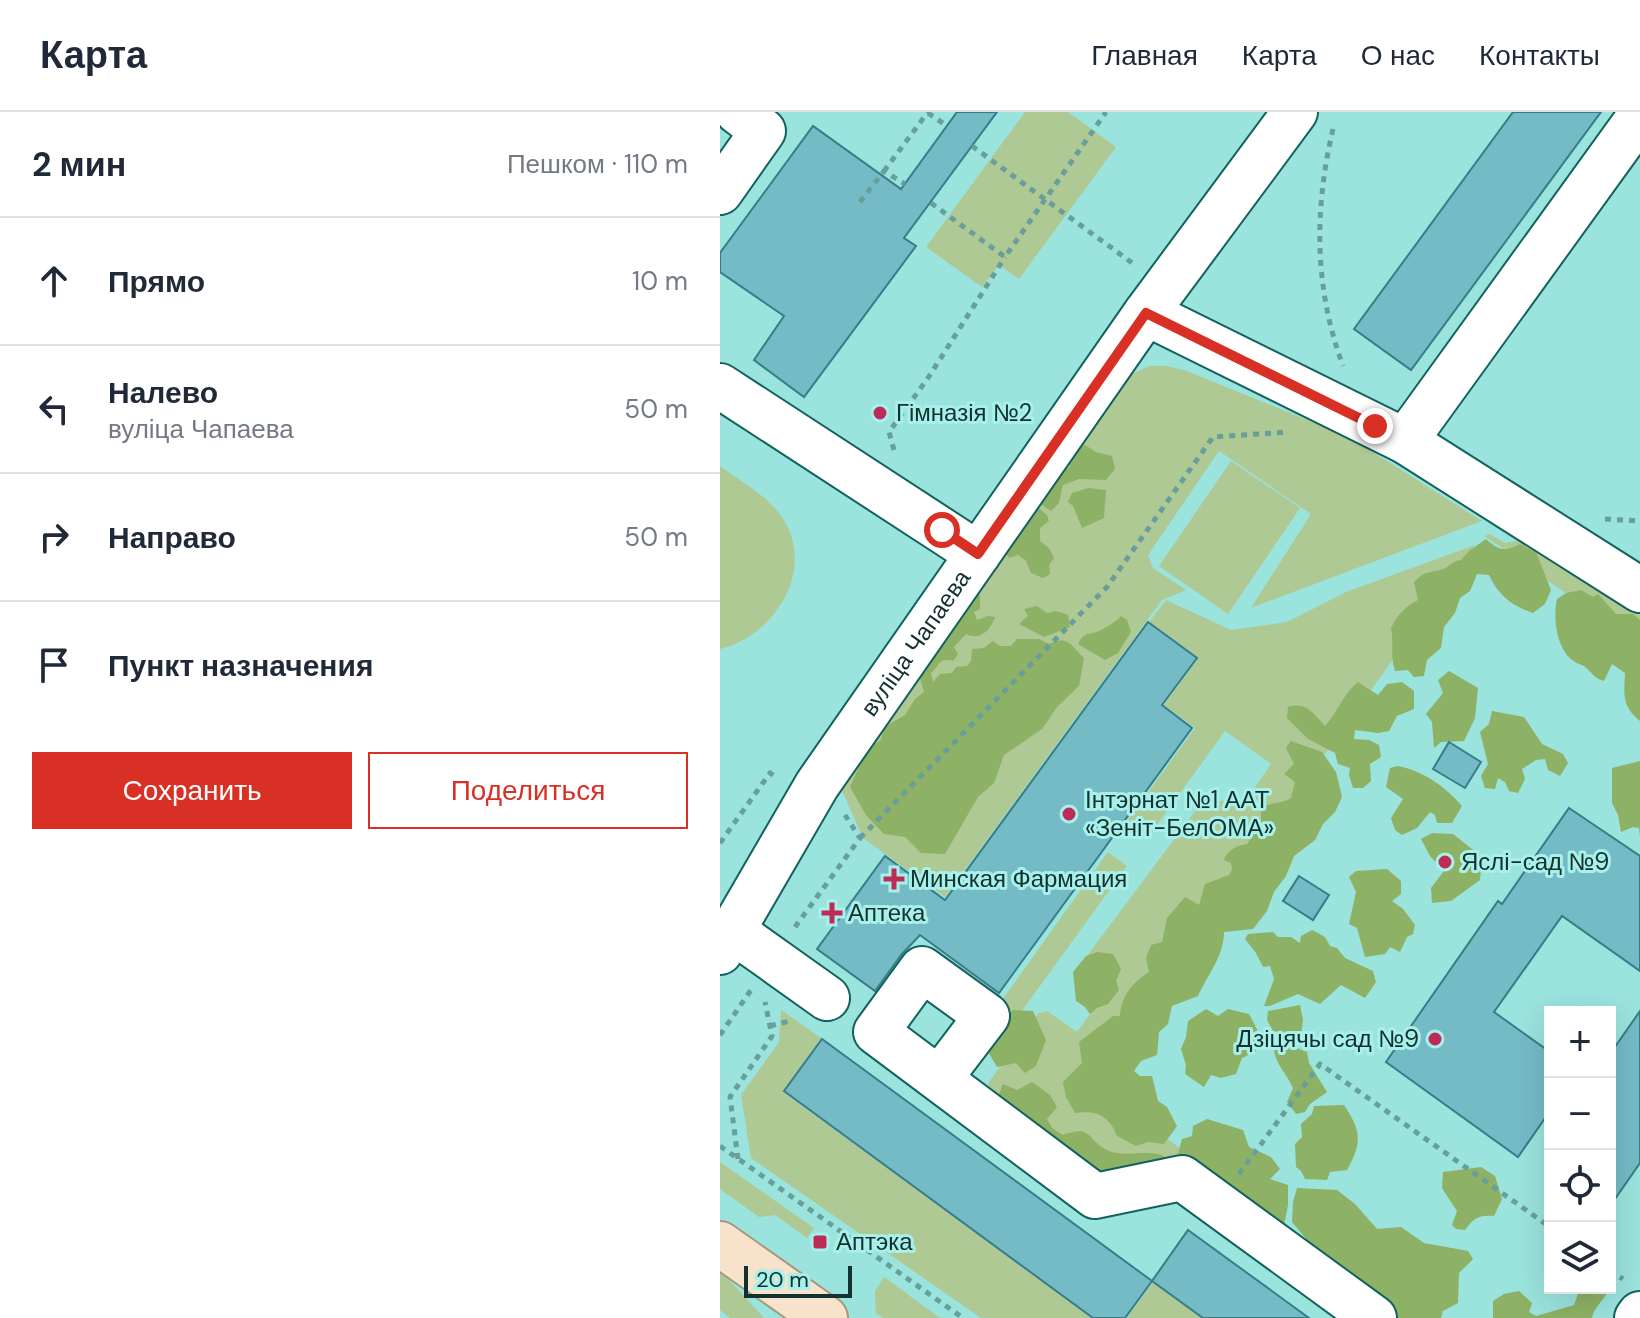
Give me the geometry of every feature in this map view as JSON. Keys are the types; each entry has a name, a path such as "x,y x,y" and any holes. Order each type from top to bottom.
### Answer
{"main road":[{"path":"720,1244 825,1318"}],"street":[{"path":"720,192 763,131 738,112"},
{"path":"1405,441 1640,116"},
{"name":"вуліца Чапаева","path":"726,941 817,785 1146,313 1315,118"},
{"path":"1146,313 1405,441 1640,590"},
{"path":"720,386 978,554"},
{"path":"726,941 766,968 827,998"},
{"path":"939,1079 1095,1196 1182,1178 1374,1318"}],"path":[{"path":"860,202 928,112 947,126"},
{"path":"898,462 889,432 1106,112"},
{"path":"1315,118 1325,163 1318,246 1330,331 1344,368"},
{"path":"972,146 1138,267"},
{"path":"884,171 905,184"},
{"path":"931,203 1005,257"},
{"path":"720,1035 860,838 1107,587 1213,437 1289,432"},
{"path":"720,843 770,773 782,782"},
{"path":"839,805 860,838"},
{"path":"738,1159 730,1097 772,1036 766,968"},
{"path":"1217,1204 1320,1064 1544,1223"},
{"path":"720,1146 963,1318"}],"green space":[{"path":"1025,112 1068,112 1116,147 1019,279 999,265 982,287 926,247"},
{"path":"1149,366 1187,371 1349,437 1482,521 1251,608 1311,514 1219,451 1148,555 1153,568 1186,590 1162,600 945,897 863,838 839,784 1123,383"},
{"path":"1085,445 1112,456 1115,469 1106,480 1079,479 1063,485 1059,503 1051,511 1039,503 1053,475 1070,467 1063,450"},
{"path":"1231,461 1300,508 1228,614 1159,566"},
{"path":"720,466 759,493 779,513 790,533 795,554 793,575 786,595 774,614 741,641 720,649"},
{"path":"1088,488 1106,490 1104,518 1082,528 1073,506 1068,502 1072,493"},
{"path":"1036,506 1047,515 1049,521 1040,528 1040,541 1049,548 1054,558 1049,565 1050,574 1043,578 1031,573 1026,561 1018,555 1009,558 1004,549"},
{"path":"1489,534 1505,543 1522,540 1640,615 1640,646 1485,536"},
{"path":"1486,539 1502,549 1520,544 1536,552 1551,590 1545,604 1533,613 1525,610 1501,594 1489,575 1477,574 1470,591 1460,598 1455,613 1444,627 1441,648 1427,660 1424,676 1414,677 1408,670 1395,671 1391,628 1402,611 1418,600 1414,582 1425,573 1461,560"},
{"path":"1475,545 1090,1082 1230,1185 1105,1180 987,1097 989,1082 1039,1013 1047,1011 1077,1032 1107,991 1078,968 1199,806 1220,801 1242,806 1271,764 1225,731 1149,836 1128,820 1195,728 1164,705 1198,658 1149,622 1166,600 1231,630 1287,622 1346,592"},
{"path":"974,586 980,596 980,609 974,612 977,620 995,617 993,622 980,635 966,634 954,647 958,654 953,661 942,661 931,673 933,682 940,674 952,673 956,667 967,666 971,661 972,649 984,648 993,641 1000,646 1011,646 1017,639 1039,639 1049,644 1065,641 1084,658 1079,686 1057,707 1042,729 1004,755 994,783 978,797 945,854 921,853 905,837 884,834 866,815 850,787 868,748 881,740 884,727 905,715 915,699 924,692 916,665 940,648 941,625 944,621 956,625 959,620 957,614"},
{"path":"1581,590 1593,597 1598,594 1616,614 1633,614 1640,620 1640,721 1625,700 1625,673 1612,664 1604,681 1600,680 1572,660 1562,648 1555,614 1557,599 1566,593"},
{"path":"1037,606 1047,613 1056,611 1068,615 1070,627 1044,637 1019,624 1028,616 1024,609"},
{"path":"1121,616 1127,620 1131,632 1118,653 1105,660 1078,644 1084,636 1105,628"},
{"path":"1449,671 1478,688 1475,718 1464,741 1441,742 1434,748 1432,722 1426,714 1443,693 1438,680"},
{"path":"1358,682 1378,695 1387,684 1402,682 1414,691 1414,709 1397,716 1389,731 1355,730 1354,739 1369,740 1379,745 1381,757 1370,764 1371,781 1363,788 1353,788 1350,768 1338,764 1335,753 1308,739 1287,718 1288,707 1300,706 1309,710 1325,726"},
{"path":"1492,711 1524,717 1542,744 1563,754 1568,763 1560,776 1548,770 1545,759 1536,760 1522,769 1525,779 1518,793 1509,791 1505,782 1498,778 1495,789 1485,788 1481,776 1488,764 1480,732 1489,724"},
{"path":"1291,741 1322,752 1336,772 1342,797 1315,840 1294,856 1267,911 1253,929 1224,932 1218,957 1198,996 1172,1006 1168,1024 1159,1032 1157,1055 1141,1061 1134,1071 1140,1076 1152,1076 1158,1101 1167,1107 1177,1126 1164,1144 1148,1142 1136,1146 1117,1136 1110,1123 1101,1116 1089,1112 1075,1113 1066,1097 1063,1082 1082,1063 1079,1042 1113,1016 1120,1016 1129,990 1149,972 1146,958 1151,945 1162,942 1167,918 1185,897 1199,905 1205,884 1229,875 1231,863 1224,860 1233,849 1247,844 1261,823 1261,809 1291,798 1295,782 1284,774 1294,764 1286,748"},
{"path":"1640,761 1640,836 1639,828 1621,832 1612,803 1612,768"},
{"path":"1398,766 1425,776 1456,799 1462,806 1452,823 1437,823 1435,815 1430,812 1417,828 1402,835 1395,830 1391,818 1403,799 1386,787 1390,768"},
{"path":"1432,833 1453,834 1482,857 1480,880 1451,901 1432,903 1431,888 1444,871 1430,856 1421,839"},
{"path":"1108,852 1127,866 995,1048 977,1035"},
{"path":"1387,869 1401,881 1401,894 1392,901 1403,909 1415,925 1413,934 1407,937 1400,952 1390,947 1385,954 1365,957 1357,928 1349,924 1356,892 1349,877 1356,871"},
{"path":"1312,930 1325,937 1330,946 1337,948 1345,958 1373,971 1376,982 1365,998 1341,985 1320,1004 1298,994 1264,1006 1274,979 1270,966 1263,967 1245,939 1248,934 1273,932 1278,937 1291,937 1300,943 1301,936"},
{"path":"1097,952 1113,954 1121,969 1116,981 1119,990 1108,1004 1090,1014 1076,1001 1073,972 1086,956"},
{"path":"1300,1005 1303,1020 1301,1037 1295,1041 1279,1042 1267,1020 1268,1011"},
{"path":"1206,1009 1218,1016 1228,1009 1249,1014 1257,1029 1256,1051 1242,1058 1236,1074 1221,1078 1211,1075 1204,1087 1185,1074 1186,1065 1181,1049 1188,1021"},
{"path":"781,1010 821,1038 783,1092 1092,1318 981,1318 751,1158 741,1095 779,1042"},
{"path":"1013,1010 1033,1011 1046,1040 1036,1066 1025,1073 1016,1063 997,1067 987,1050 1000,1022"},
{"path":"1289,1045 1307,1052 1309,1063 1327,1092 1310,1104 1305,1112 1296,1114 1287,1102 1293,1088 1274,1050"},
{"path":"1032,1082 1050,1095 1057,1107 1047,1119 1052,1128 1063,1135 1084,1132 1107,1150 1126,1154 1158,1154 1176,1163 1099,1173 1003,1110 999,1094 1003,1084 1017,1090"},
{"path":"1344,1105 1358,1137 1356,1152 1347,1170 1330,1172 1327,1180 1305,1179 1296,1167 1295,1144 1302,1137 1301,1124 1312,1114 1314,1106"},
{"path":"1207,1119 1243,1130 1249,1147 1271,1157 1280,1169 1270,1179 1288,1185 1283,1231 1184,1167 1178,1154 1182,1139 1192,1136 1193,1126"},
{"path":"720,1162 814,1228 807,1238 775,1215 759,1217 720,1189"},
{"path":"1481,1167 1495,1176 1502,1199 1494,1216 1477,1218 1465,1230 1456,1229 1452,1225 1457,1211 1442,1188 1443,1172"},
{"path":"1297,1188 1337,1190 1355,1204 1377,1229 1401,1227 1424,1243 1468,1251 1473,1259 1459,1273 1458,1303 1443,1311 1441,1318 1389,1318 1325,1261 1292,1222"},
{"path":"720,1270 764,1318 730,1318 720,1310"},
{"path":"884,1277 940,1318 883,1318 876,1313 875,1291"},
{"path":"1153,1282 1202,1318 1127,1318"},
{"path":"1519,1291 1532,1303 1529,1312 1536,1316 1574,1305 1578,1294 1606,1294 1592,1318 1493,1318 1493,1301 1504,1294"}],"building":[{"path":"957,112 997,112 904,238 916,246 804,397 754,360 784,316 720,272 720,253 813,126 901,189"},
{"path":"1513,112 1601,112 1411,370 1354,329"},
{"name":"Інтэрнат №1 ААТ «Зеніт-БелОМА»","path":"1148,622 1197,658 1162,705 1192,728 999,993 920,935 875,991 817,949 885,856 945,900"},
{"path":"1449,742 1481,762 1465,788 1433,769"},
{"path":"1569,808 1640,856 1640,971 1562,916 1494,1012 1544,1048 1544,1120 1518,1157 1386,1062 1498,901 1502,904"},
{"path":"1299,876 1329,895 1313,920 1283,901"},
{"path":"1640,1011 1640,1163 1616,1197 1616,1078 1616,1045"},
{"path":"822,1039 1152,1281 1125,1318 1093,1318 784,1091"},
{"path":"1188,1230 1309,1318 1203,1318 1152,1281"}],"place":[{"name":"Гімназія №2","path":"880,413"},
{"name":"Інтэрнат №1 ААТ «Зеніт-БелОМА»","path":"1069,814"},
{"name":"Яслі-сад №9","path":"1445,862"},
{"name":"Минская Фармация","path":"894,879"},
{"name":"Аптека","path":"832,913"},
{"name":"Дзіцячы сад №9","path":"1435,1039"},
{"name":"Аптэка","path":"820,1242"}],"route":[{"path":"942,530 978,554 1146,313 1375,426"}]}
